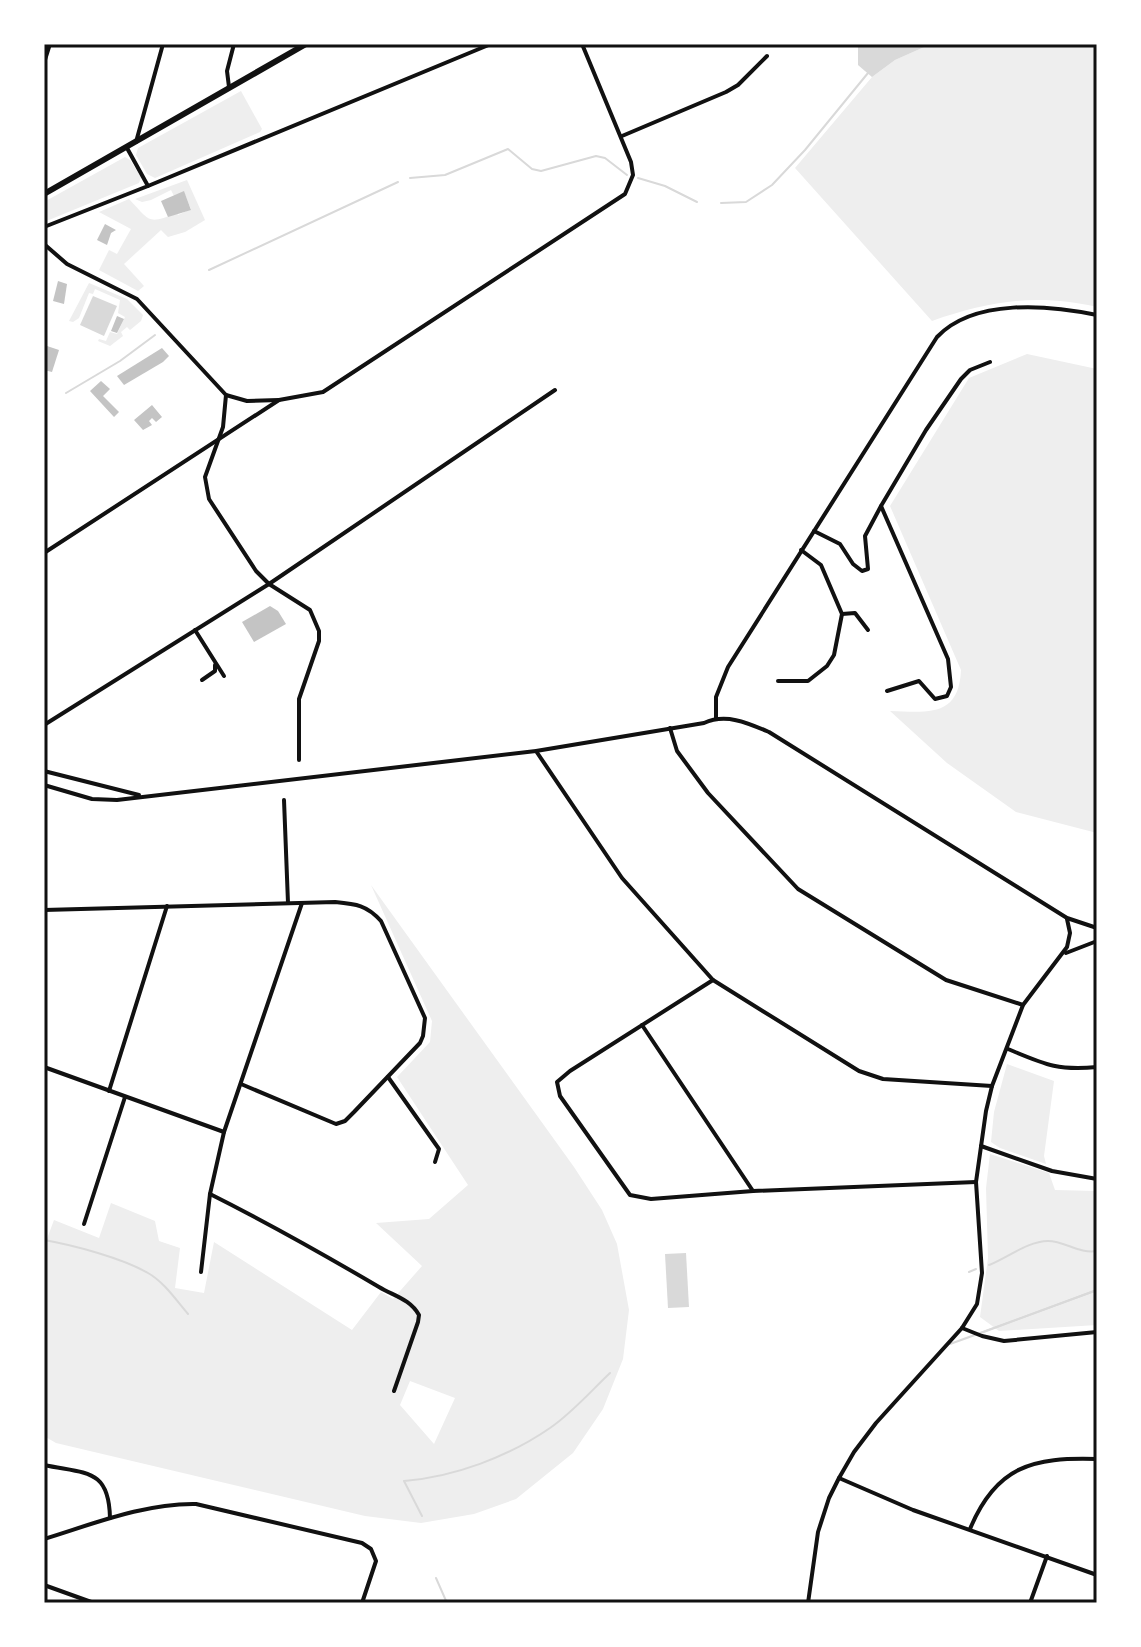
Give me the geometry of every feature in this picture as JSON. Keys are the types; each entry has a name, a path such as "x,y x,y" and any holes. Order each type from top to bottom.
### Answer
{"main road":[{"path":"46,191 127,148 306,44"}],"street":[{"path":"44,63 50,44"},
{"path":"135,142 163,44"},
{"path":"229,87 227,71 234,44"},
{"path":"44,227 491,44"},
{"path":"44,244 67,264 137,299 226,395 247,401 279,400 323,392 625,194 633,175 631,162 582,44"},
{"path":"622,136 726,92 738,85 767,56"},
{"path":"127,148 148,186"},
{"path":"716,718 716,697 728,667 927,350 946,327 968,317 1035,305 1097,315"},
{"path":"814,531 835,540 853,564 866,571 870,565 865,536 881,506 961,379 970,370 990,362"},
{"path":"44,725 269,584 555,390"},
{"path":"226,395 223,427 205,477 209,499 256,571 269,584 310,610 319,631 319,641 299,699 299,760"},
{"path":"44,553 279,400"},
{"path":"881,506 948,659 951,687 947,696 939,699 935,699 919,681 887,691"},
{"path":"778,681 808,681 827,666 834,655 842,614 821,565 801,550"},
{"path":"842,614 855,613 868,630"},
{"path":"195,630 224,676"},
{"path":"202,680 215,671 216,663"},
{"path":"44,785 92,799 117,800 536,751 704,723 716,718 742,722 769,732 1067,918 1097,928"},
{"path":"670,728 677,751 700,783 798,889 946,980 1023,1005"},
{"path":"536,751 622,878 713,980 859,1071 883,1079 992,1086"},
{"path":"44,771 142,795"},
{"path":"284,800 288,903"},
{"path":"44,910 335,902 361,904 371,910 381,921 425,1018 420,1043 345,1121 336,1124 241,1084"},
{"path":"201,1272 210,1194 224,1132 302,903"},
{"path":"109,1091 167,906"},
{"path":"808,1603 818,1532 839,1478 876,1423 962,1328 977,1304 981,1289 976,1182 992,1086 1023,1005 1063,954 1069,940 1067,918"},
{"path":"1063,954 1097,941"},
{"path":"713,980 557,1082 560,1096 630,1195 651,1199 753,1191 976,1182"},
{"path":"642,1025 753,1191"},
{"path":"1008,1049 1067,1070 1097,1067"},
{"path":"44,1067 224,1132"},
{"path":"388,1077 439,1149 435,1162"},
{"path":"84,1224 126,1097"},
{"path":"981,1146 1070,1176 1097,1179"},
{"path":"210,1194 299,1239 410,1303 419,1315 418,1322 394,1391"},
{"path":"962,1328 1004,1341 1097,1332"},
{"path":"970,1529 997,1484 1022,1467 1055,1459 1097,1459"},
{"path":"44,1465 95,1476 110,1496 110,1518"},
{"path":"839,1478 870,1493 1097,1575"},
{"path":"44,1539 110,1518 178,1504 196,1504 362,1543 371,1549 376,1561 362,1603"},
{"path":"1030,1603 1047,1556"},
{"path":"44,1585 80,1601 94,1603"}],"shaded area":[{"path":"858,44 931,44 895,60 872,77 858,65"},
{"path":"931,44 1097,44 1097,307 1054,300 1014,301 974,308 932,321 795,168 872,77 895,60"},
{"path":"241,91 262,129 260,132 155,178 147,174 136,155 138,148"},
{"path":"125,157 141,177 139,183 44,222 44,202"},
{"path":"187,180 205,220 185,232 168,237 161,230 124,264 144,286 138,291 99,270 109,250 117,254 131,229 99,212 129,199 150,219 178,215 191,209 184,192 174,196 171,190 142,202 135,199"},
{"path":"89,283 127,299 143,315 141,321 130,330 127,327 121,332 123,336 110,346 98,341 106,341 110,332 117,334 125,317 118,313 120,300 95,289 93,294 89,293 79,318 69,321"},
{"path":"93,296 117,306 104,336 80,325"},
{"path":"1027,354 1097,369 1097,833 1016,812 947,763 890,711 939,709 954,697 961,670 890,506 969,378"},
{"path":"371,885 574,1167 602,1210 617,1244 629,1310 623,1359 603,1409 573,1453 516,1499 474,1514 421,1523 365,1516 56,1443 44,1436 44,1247 54,1220 99,1238 111,1203 155,1221 159,1241 180,1248 175,1288 204,1293 214,1242 352,1330 381,1292 393,1299 422,1266 376,1223 429,1219 468,1185 397,1077 430,1042 432,1021","holes":["410,1381 455,1398 434,1444 400,1405"]},
{"path":"1007,1064 1054,1081 1044,1156 1046,1164 991,1142 994,1112"},
{"path":"990,1154 1049,1173 1055,1190 1097,1191 1097,1325 999,1331 980,1317 988,1258 986,1188"},
{"path":"686,1253 689,1307 668,1308 665,1254"}],"building":[{"path":"184,191 191,210 168,217 161,201"},
{"path":"105,224 116,230 111,233 107,245 97,240"},
{"path":"58,281 67,284 64,304 53,301"},
{"path":"117,316 124,319 117,333 111,331"},
{"path":"44,345 59,350 52,372 44,370"},
{"path":"162,348 169,356 163,362 124,385 117,376"},
{"path":"101,381 110,389 103,396 119,412 114,417 90,391"},
{"path":"152,405 162,417 156,422 152,418 149,421 152,425 143,430 134,420"},
{"path":"270,606 278,611 286,624 254,642 242,622"}],"waterway":[{"path":"721,203 746,202 772,185 868,73"},
{"path":"410,178 445,175 508,149 532,169 541,171 596,156 605,158 627,175"},
{"path":"638,178 665,186 697,202"},
{"path":"209,270 398,182"},
{"path":"66,393 120,361 155,335"},
{"path":"44,1240 97,1253 148,1273 165,1286 188,1314"},
{"path":"989,1265 1040,1242 1097,1251"},
{"path":"969,1272 976,1269"},
{"path":"981,1333 1097,1290"},
{"path":"975,1335 950,1344 1097,1290"},
{"path":"422,1516 404,1481 461,1470 516,1448 558,1422 610,1373"},
{"path":"436,1578 447,1603"}]}
